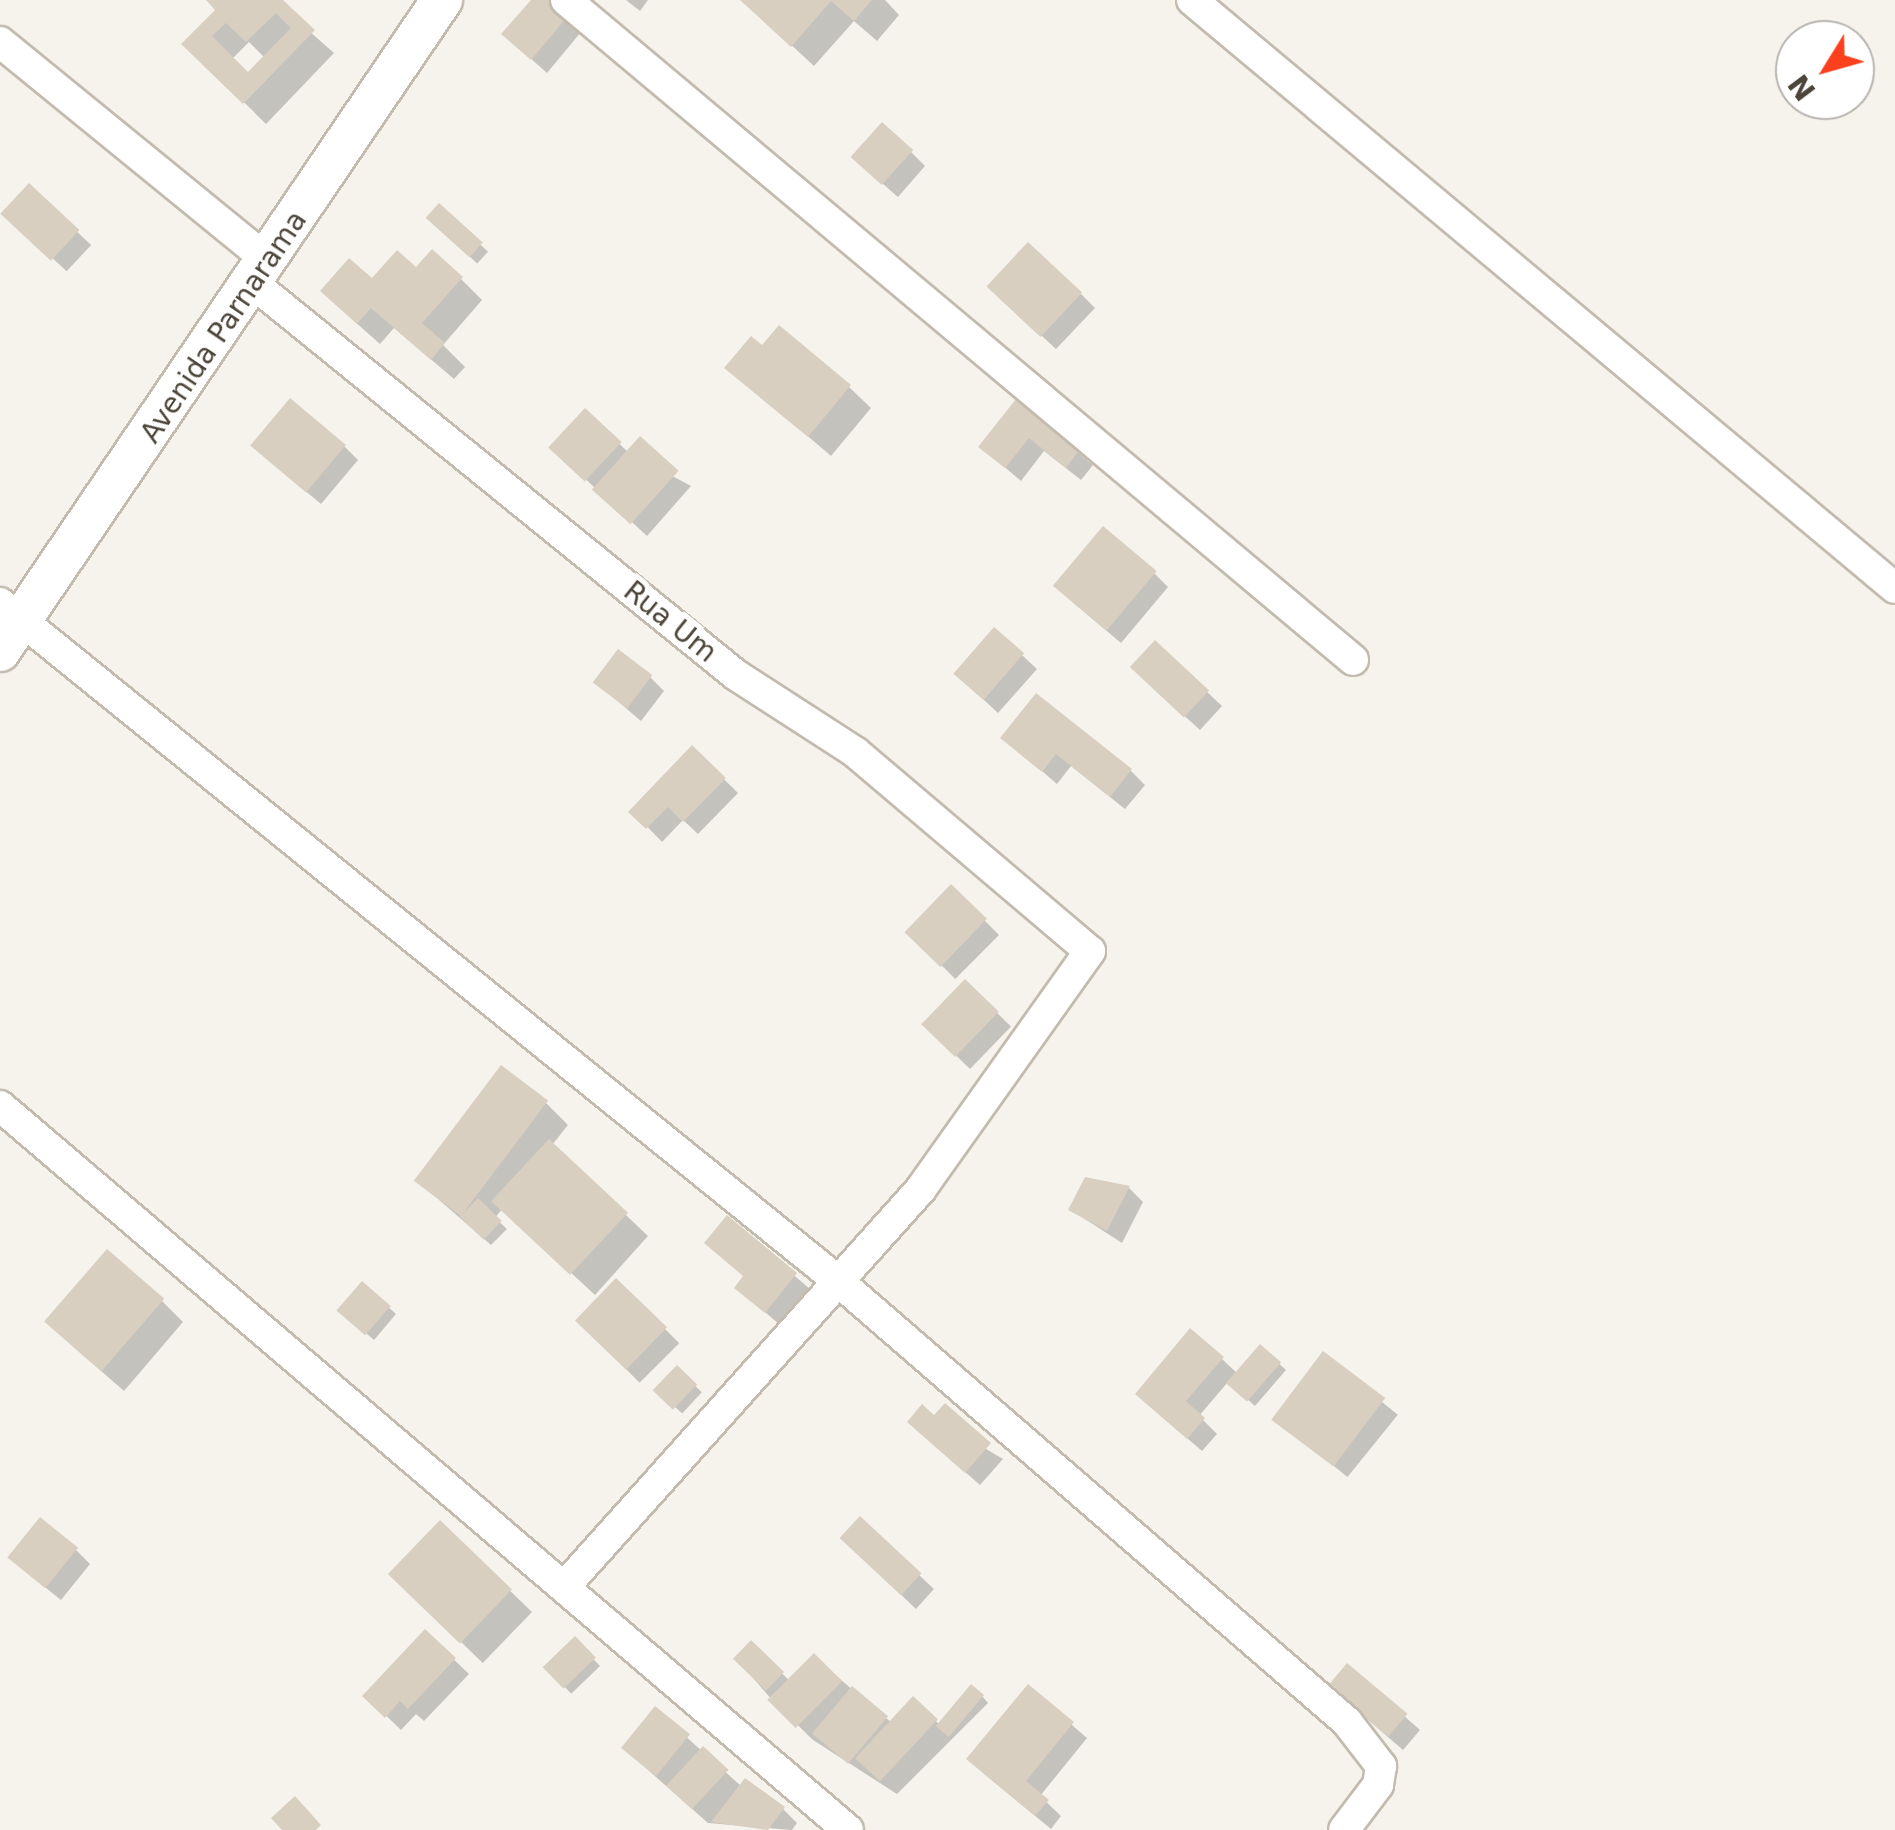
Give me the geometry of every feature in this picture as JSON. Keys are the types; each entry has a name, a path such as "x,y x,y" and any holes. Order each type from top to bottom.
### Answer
{"street":[{"name":"Avenida Parnarama","path":"7,625 263,274 442,0"},
{"path":"566,0 1353,660"},
{"path":"1192,0 1895,588"},
{"name":"Rua Um","path":"0,42 263,274 736,674 855,752 1090,951 976,1118 837,1280"},
{"path":"7,625 837,1280 1368,1743 1381,1766 1378,1786 1344,1830"},
{"path":"0,1106 848,1830"},
{"path":"565,1586 837,1280"}],"building":[{"path":"206,0 283,0 315,30 243,104 181,44 215,10","holes":["276,13 291,28 248,72 212,36 226,23 246,42"]},
{"path":"531,0 550,0 568,16 531,60 501,34"},
{"path":"740,0 872,0 854,21 831,1 791,47"},
{"path":"882,122 913,150 882,185 851,157"},
{"path":"29,183 79,230 51,261 0,214"},
{"path":"439,203 483,242 469,257 426,218"},
{"path":"1028,242 1082,292 1041,337 986,287"},
{"path":"432,249 463,277 422,323 445,343 431,360 371,308 357,324 320,291 349,258 372,278 397,250 416,267"},
{"path":"779,325 851,385 808,437 724,368 751,336 762,345"},
{"path":"290,398 346,445 306,492 250,445"},
{"path":"1016,399 1080,449 1066,468 1029,438 1005,468 978,447"},
{"path":"585,408 622,442 585,482 548,447"},
{"path":"640,436 679,471 630,524 592,490"},
{"path":"1103,526 1157,571 1106,631 1053,586"},
{"path":"994,627 1024,653 984,700 953,674"},
{"path":"1155,640 1209,690 1184,718 1130,667"},
{"path":"618,649 652,675 627,708 593,683"},
{"path":"1036,693 1132,769 1110,797 1056,754 1042,772 1000,738"},
{"path":"692,745 726,778 683,822 668,807 646,829 628,812"},
{"path":"951,884 987,919 940,967 904,932"},
{"path":"965,979 999,1012 955,1057 921,1024"},
{"path":"501,1065 548,1101 461,1216 414,1181"},
{"path":"549,1139 628,1213 570,1275 491,1201"},
{"path":"1085,1177 1130,1186 1107,1231 1068,1210"},
{"path":"478,1198 502,1221 484,1240 460,1217"},
{"path":"727,1215 797,1273 765,1313 734,1288 743,1276 704,1243"},
{"path":"107,1249 164,1299 101,1371 44,1321"},
{"path":"616,1278 667,1327 626,1370 575,1320"},
{"path":"362,1281 391,1306 365,1335 336,1310"},
{"path":"1190,1328 1224,1357 1186,1401 1205,1418 1187,1439 1135,1394"},
{"path":"1260,1344 1281,1362 1247,1402 1226,1383"},
{"path":"1323,1351 1385,1398 1334,1467 1271,1420"},
{"path":"677,1365 697,1384 673,1410 653,1390"},
{"path":"945,1403 991,1443 965,1473 907,1422 922,1404 934,1415"},
{"path":"860,1516 921,1573 901,1595 840,1538"},
{"path":"40,1517 78,1548 45,1588 7,1557"},
{"path":"440,1520 512,1589 460,1643 388,1574"},
{"path":"425,1629 456,1658 408,1709 400,1701 385,1718 362,1696"},
{"path":"575,1636 596,1658 563,1689 543,1667"},
{"path":"751,1640 784,1672 766,1691 733,1659"},
{"path":"814,1653 842,1681 796,1728 767,1700"},
{"path":"1347,1663 1408,1714 1388,1737 1328,1686"},
{"path":"971,1684 984,1695 949,1737 936,1726"},
{"path":"1028,1684 1074,1722 1026,1781 1049,1800 1035,1816 966,1759"},
{"path":"852,1686 888,1716 848,1764 812,1733"},
{"path":"913,1696 938,1719 880,1781 855,1758"},
{"path":"655,1706 690,1734 656,1776 621,1748"},
{"path":"703,1746 729,1770 692,1809 666,1785"},
{"path":"745,1778 785,1807 768,1830 711,1822"},
{"path":"295,1796 321,1825 316,1830 282,1830 271,1818"}]}
